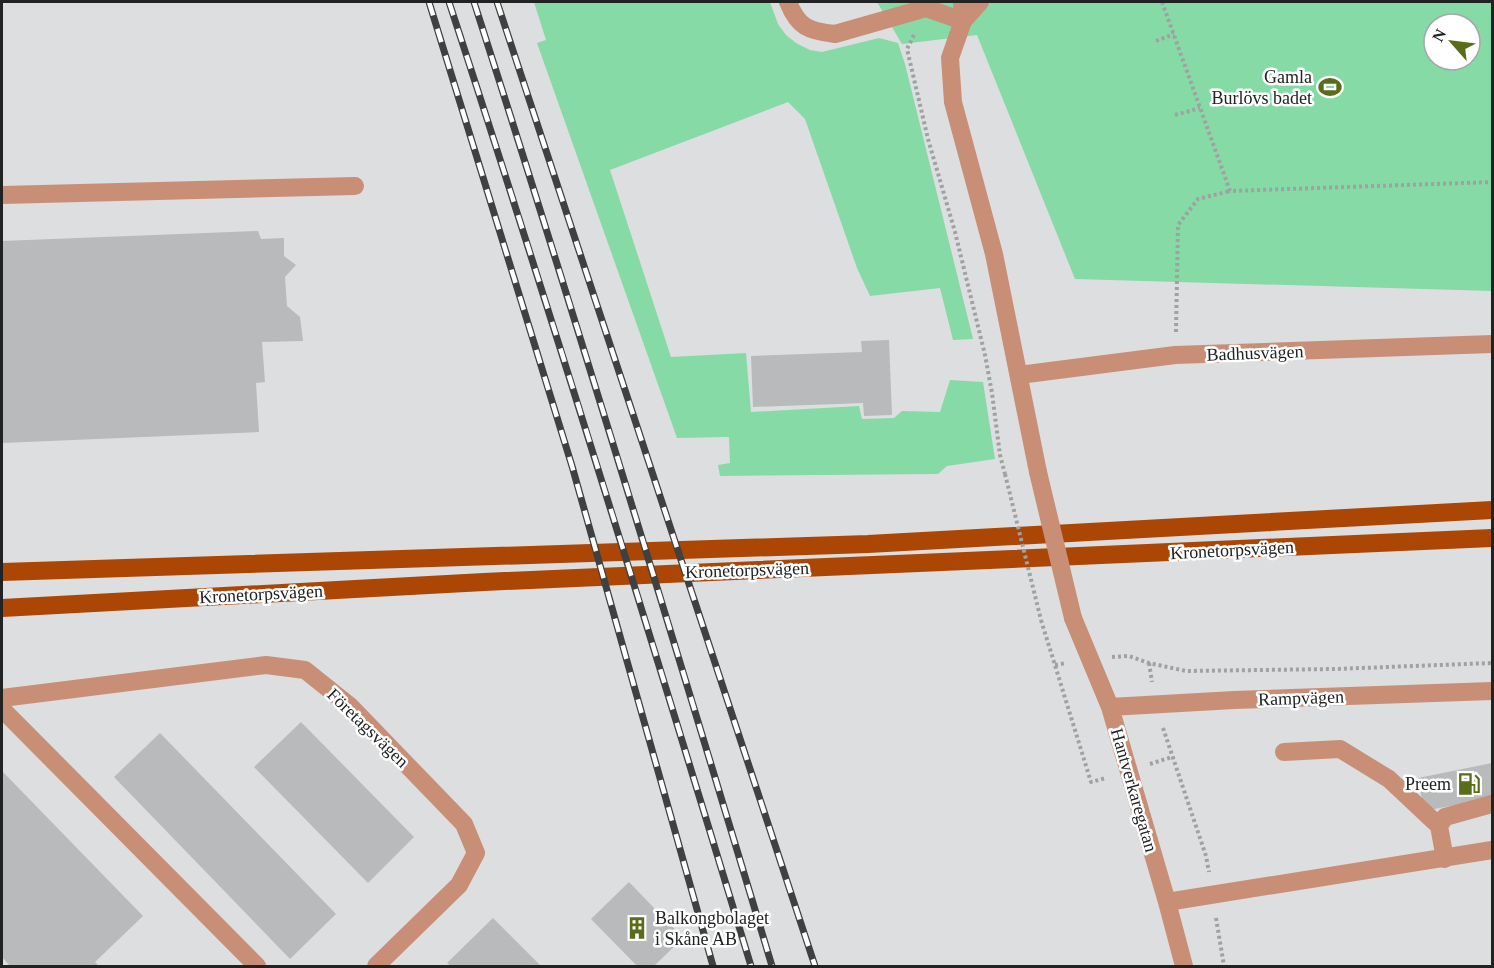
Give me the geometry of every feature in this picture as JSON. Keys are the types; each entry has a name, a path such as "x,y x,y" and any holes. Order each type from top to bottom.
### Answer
{"main road":[{"name":"Kronetorpsvägen","path":"2,572 867,544 1492,510"},
{"name":"Kronetorpsvägen","path":"2,608 495,581 1492,538"}],"street":[{"path":"788,2 794,15 805,27 822,33 835,34 926,8 963,21"},
{"path":"962,2 963,21 950,58 953,102 994,254 1019,375"},
{"path":"963,21 980,2"},
{"path":"2,195 356,186"},
{"name":"Badhusvägen","path":"1019,375 1175,355 1492,345"},
{"name":"Hantverkaregatan","path":"1019,375 1038,472 1072,618 1110,707 1184,966"},
{"name":"Företagsvägen","path":"2,698 266,665 305,670 350,706 464,824 476,853 459,885 376,966"},
{"name":"Rampvägen","path":"1110,707 1234,700 1492,691"},
{"path":"2,709 257,966"},
{"path":"1284,752 1340,749 1389,779 1439,826 1445,859"},
{"path":"1439,826 1444,817 1492,804"},
{"path":"1167,902 1492,850"}],"path":[{"path":"1162,2 1230,191"},
{"path":"1156,41 1174,34"},
{"path":"907,49 928,139 955,232 985,355 1000,455 1041,620 1091,782 1172,757"},
{"path":"1175,115 1200,108"},
{"path":"1175,355 1178,225 1198,200 1230,191 1492,182"},
{"path":"1055,665 1088,658 1129,656 1186,671 1335,669 1492,663"},
{"path":"1149,663 1156,705 1206,856 1224,966"}],"green space":[{"path":"534,2 770,2 778,24 786,35 810,50 822,52 879,38 898,43 973,339 953,340 940,288 870,296 857,268 805,119 788,102 610,170 671,357 746,353 751,412 859,406 862,419 894,418 902,411 940,412 950,380 983,382 995,459 947,466 938,474 720,476 718,465 730,463 729,437 677,438 537,43 546,40"},
{"path":"877,2 1492,2 1492,291 1075,279 977,35 902,44"}],"building":[{"path":"258,231 261,239 284,238 284,256 296,265 285,277 287,306 300,317 303,341 262,342 265,382 256,383 259,432 2,443 2,241"},
{"path":"889,340 892,415 864,416 863,403 753,407 751,356 862,352 861,341"},
{"path":"301,722 414,837 368,883 254,767"},
{"path":"160,733 336,914 290,959 114,777"},
{"path":"1492,763 1492,798 1424,811 1418,778"},
{"path":"2,771 143,916 95,962 99,966 10,966 2,957"},
{"name":"Balkongbolaget i Skåne AB","path":"629,882 683,938 654,966 637,966 591,919"},
{"path":"493,918 541,966 451,966 447,963"}],"railway":[{"path":"429,2 572,466 713,966"},
{"path":"449,2 603,483 751,966"},
{"path":"474,2 625,483 772,966"},
{"path":"497,2 815,966"}],"place":[{"name":"Gamla Burlövs badet","path":"1330,87"},
{"name":"Preem","path":"1469,784"},
{"name":"Balkongbolaget i Skåne AB","path":"637,928"}]}
